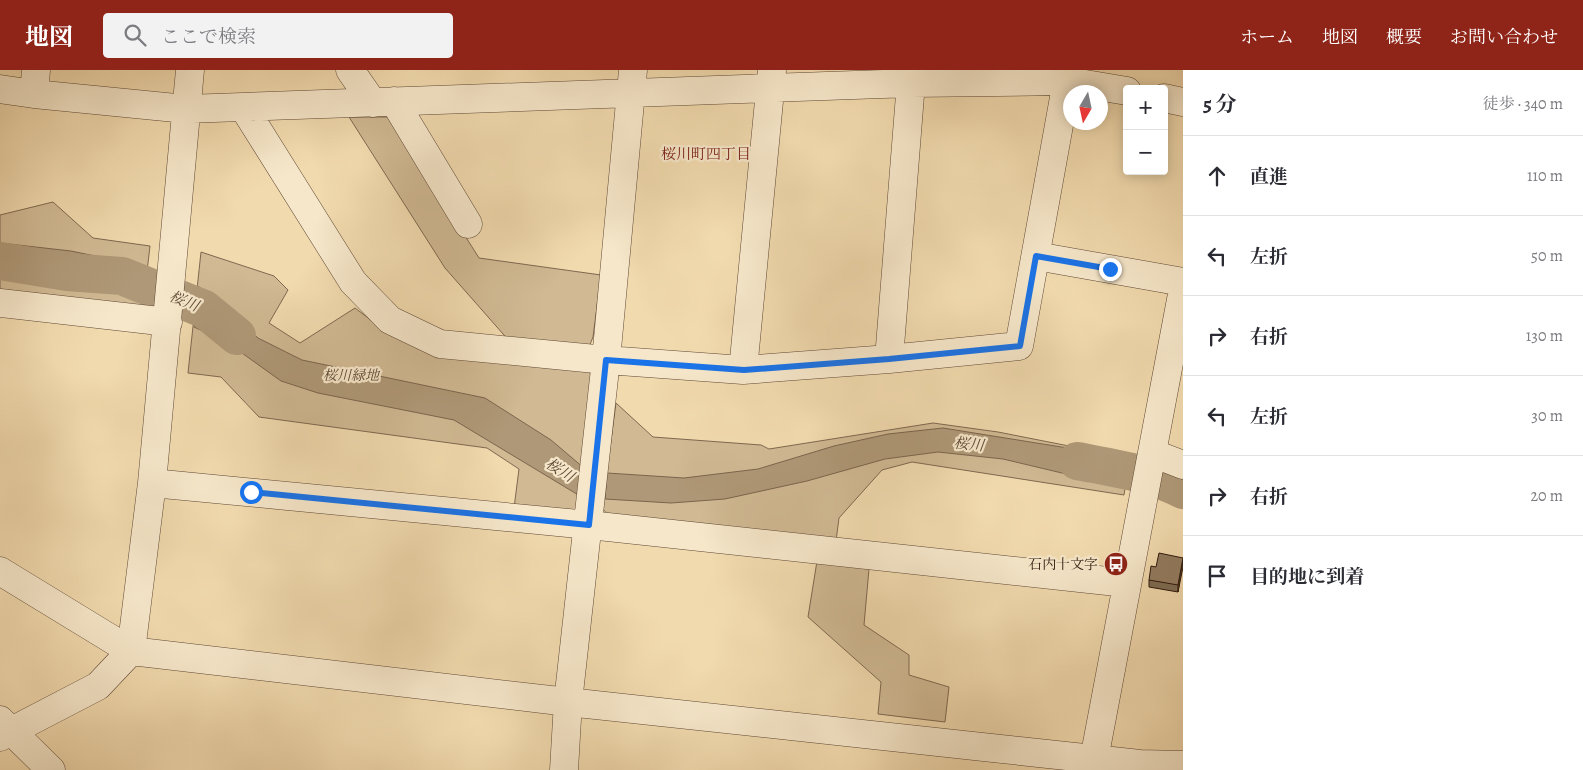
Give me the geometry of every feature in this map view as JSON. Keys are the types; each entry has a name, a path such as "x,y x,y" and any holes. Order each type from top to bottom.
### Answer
{"street":[{"path":"51,770 4,730 98,686 131,651 152,483 190,70"},
{"path":"350,70 384,102 468,224"},
{"path":"244,108 353,282 390,320 440,344 606,360 744,370 889,359 1020,346 1067,75"},
{"path":"0,88 35,82 186,109 384,102 631,82 912,76 1067,75 1123,91"},
{"path":"889,359 912,76"},
{"path":"744,370 771,79"},
{"path":"564,770 568,702 595,470 631,82"},
{"path":"1168,99 1183,102"},
{"path":"1036,256 1183,282"},
{"path":"1093,764 1183,289"},
{"path":"0,303 168,319"},
{"path":"1150,459 1183,465"},
{"path":"152,483 590,512 1126,583"},
{"path":"0,571 131,651 1093,764 1183,765"}],"green space":[{"path":"349,117 390,117 479,258 601,275 593,337 589,347 511,343 445,268"},
{"path":"53,202 93,238 150,246 143,306 0,291 0,215"},
{"name":"桜川緑地","path":"201,252 274,276 288,290 269,323 300,343 355,308 384,330 576,365 591,374 580,508 572,515 514,508 519,469 487,448 259,417 221,377 188,373"},
{"path":"616,403 653,437 761,445 769,449 933,423 998,432 1130,458 1124,495 912,462 882,470 839,518 836,541 611,518 602,508"},
{"path":"817,561 869,569 864,625 909,655 909,675 949,687 945,722 878,714 881,682 808,617"}],"water":[{"path":"0,243 71,251 144,266 143,294 68,282 0,275"},
{"path":"198,286 220,303 258,338 302,360 485,398 551,440 584,468 580,496 454,420 318,393 281,381 228,343 194,327"},
{"path":"943,428 1130,458 1125,488 1003,459 938,452 885,459 807,481 725,499 671,503 605,499 607,473 684,478 758,469 834,446 888,434"},
{"path":"1168,474 1183,482 1183,499 1166,492"}],"building":[{"path":"1159,553 1183,558 1178,585 1149,580 1151,566 1156,567"}],"waterway":[{"name":"桜川","path":"0,261 67,272 122,276 204,309 237,336"},
{"name":"桜川","path":"1077,461 1145,475 1183,490"}],"place":[{"name":"石内十文字","path":"1116,564"}],"district":[{"name":"桜川町四丁目","path":"706,154"}],"route":[{"path":"251,492 589,525 606,360 744,370 889,359 1020,346 1036,256 1110,269"}]}
